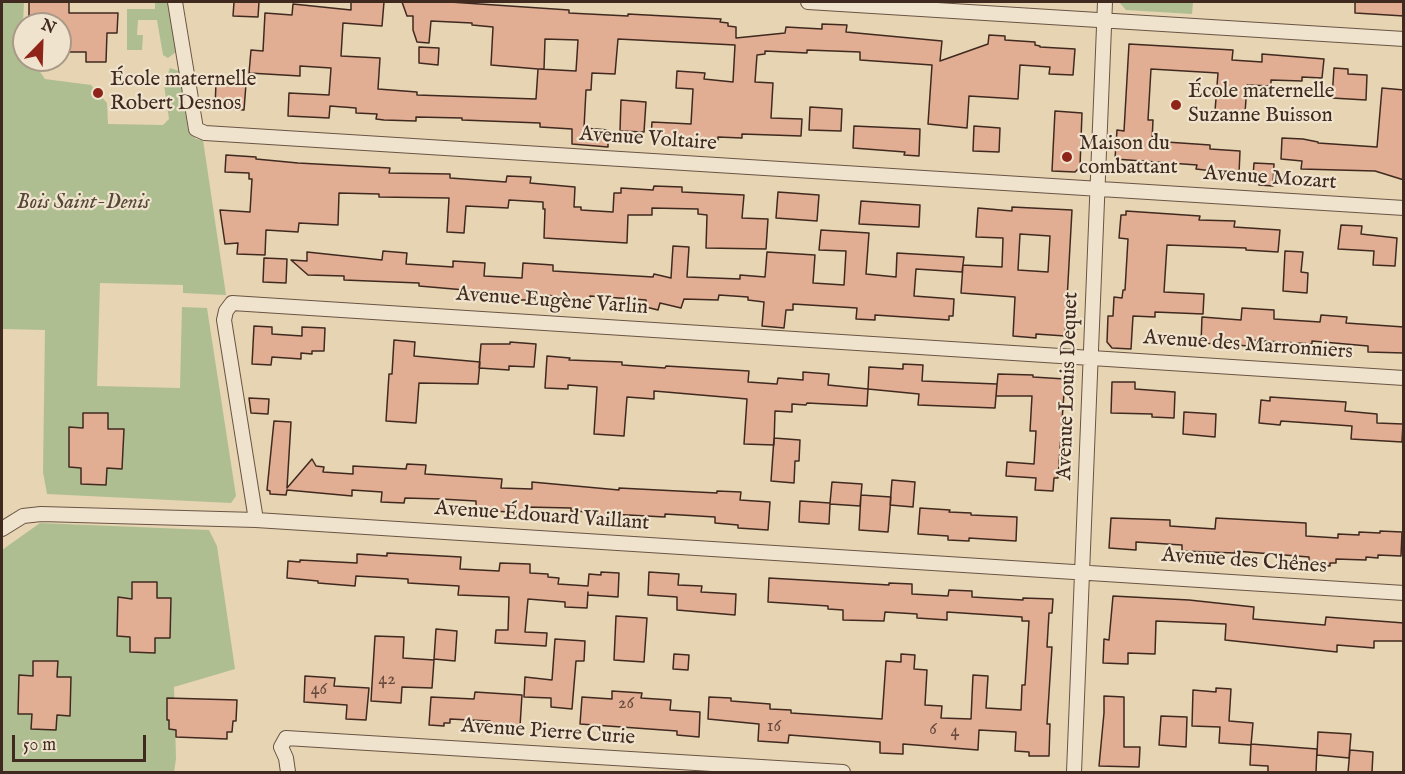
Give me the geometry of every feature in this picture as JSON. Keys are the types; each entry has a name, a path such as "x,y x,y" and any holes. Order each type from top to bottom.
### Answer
{"street":[{"name":"Avenue Voltaire","path":"175,2 196,129 205,133 1098,189"},
{"path":"808,2 1404,39"},
{"name":"Avenue Louis Dequet","path":"1074,772 1105,2"},
{"name":"Avenue Mozart","path":"1098,189 1404,208"},
{"name":"Avenue Eugène Varlin","path":"256,520 224,320 226,311 232,303 1090,357"},
{"name":"Avenue des Marronniers","path":"1090,357 1404,378"},
{"name":"Avenue Édouard Vaillant","path":"2,529 23,516 41,514 256,520 1083,572"},
{"name":"Avenue des Chênes","path":"1083,572 1404,593"},
{"name":"Avenue Pierre Curie","path":"288,772 286,758 281,747 286,738 843,772"}],"green space":[{"name":"Bois Saint-Denis","path":"2,2 24,2 24,12 12,12 12,72 40,72 45,79 91,85 107,103 108,124 163,125 169,119 164,85 170,68 179,71 188,130 196,139 203,140 226,295 183,293 183,285 100,283 97,386 180,388 182,307 207,308 236,496 231,503 47,494 43,472 45,330 3,329 2,401"},
{"path":"155,2 168,2 176,52 168,58 163,55 157,20 138,20 137,35 143,35 142,50 127,50 127,9 155,9"},
{"path":"1119,2 1193,2 1192,14 1126,10"},
{"path":"40,523 209,530 217,546 235,669 174,687 176,759 174,772 2,772 2,550"}],"building":[{"path":"29,2 69,2 69,12 29,12"},
{"path":"234,2 259,2 258,17 233,16"},
{"path":"351,2 384,2 382,26 343,23 341,56 380,58 378,89 417,92 417,95 536,99 538,69 491,65 493,27 472,25 472,23 431,21 429,43 417,42 413,30 413,16 407,16 402,2 450,2 569,10 569,13 721,19 720,22 736,27 736,38 785,33 786,27 822,29 822,24 847,25 846,32 942,41 940,61 988,44 989,35 1005,36 1005,40 1035,42 1035,45 1040,47 1075,49 1073,75 1049,74 1050,67 1020,65 1018,99 969,96 967,128 928,124 932,65 860,60 860,52 765,51 765,54 757,55 755,82 773,83 771,118 802,119 801,136 742,134 742,138 718,137 718,140 651,136 652,122 691,124 693,89 676,88 677,71 705,73 704,79 733,82 735,45 618,39 615,74 592,73 591,90 586,90 584,128 608,130 608,147 572,144 572,129 540,127 540,123 416,117 416,121 384,120 376,119 377,114 356,113 356,108 330,106 329,118 288,116 289,93 329,95 331,68 300,66 300,76 249,73 251,50 263,51 265,13 292,15 293,4 351,10","holes":["545,39 578,40 576,71 539,69 544,69"]},
{"path":"1355,2 1404,2 1404,16 1355,13"},
{"path":"72,13 118,13 117,33 107,33 106,62 86,62 86,52 72,52"},
{"path":"1129,44 1233,50 1232,60 1262,62 1262,54 1324,59 1322,78 1302,77 1302,81 1271,80 1271,86 1247,85 1245,113 1215,111 1218,73 1151,69 1148,120 1153,120 1152,141 1210,145 1210,149 1240,151 1239,174 1196,169 1197,165 1115,159 1117,130 1124,131"},
{"path":"419,47 439,48 438,65 419,63"},
{"path":"1334,68 1348,69 1348,74 1367,75 1366,100 1332,98"},
{"path":"216,82 246,84 244,110 215,108"},
{"path":"1382,88 1404,90 1404,180 1375,171 1301,169 1302,161 1281,159 1282,138 1377,147"},
{"path":"621,100 646,102 644,132 620,131"},
{"path":"810,107 842,109 841,131 809,130"},
{"path":"1055,111 1082,113 1080,167 1075,172 1052,171"},
{"path":"854,126 920,129 919,156 904,155 905,152 853,148"},
{"path":"974,126 1000,128 999,152 973,151"},
{"path":"226,155 298,163 390,168 389,173 450,174 450,178 506,182 507,176 531,177 530,183 575,187 574,207 581,207 581,210 613,212 614,193 621,193 621,188 653,190 654,186 682,187 682,192 744,195 742,218 768,219 766,249 706,248 707,215 698,214 698,209 652,208 652,215 628,215 627,243 544,238 545,209 543,209 543,202 509,200 508,208 466,206 464,233 447,232 449,198 379,197 379,194 339,193 338,225 299,223 298,232 266,230 265,255 237,254 238,243 225,244 220,210 250,212 252,179 249,179 249,173 225,172"},
{"path":"1254,163 1274,164 1273,186 1259,185 1260,177 1253,176"},
{"path":"778,192 819,195 817,221 776,218"},
{"path":"861,201 920,205 919,227 859,224"},
{"path":"1012,207 1072,210 1065,336 1036,334 1036,338 1013,336 1015,297 961,293 963,265 1002,267 1003,238 976,237 978,208 1012,211","holes":["1020,234 1050,236 1048,272 1018,270"]},
{"path":"1126,211 1200,216 1199,220 1235,221 1234,227 1280,230 1278,252 1246,250 1246,248 1167,245 1164,292 1204,294 1203,314 1155,312 1155,317 1133,316 1131,349 1112,348 1107,342 1108,316 1113,316 1114,297 1122,298 1123,290 1125,290 1128,239 1119,238 1121,215 1126,215"},
{"path":"1341,225 1362,226 1361,234 1397,238 1395,266 1373,265 1374,251 1338,249"},
{"path":"821,230 869,233 866,274 896,277 897,253 964,257 962,272 916,269 914,296 954,299 953,316 949,316 949,320 875,315 875,320 856,319 857,308 793,304 793,310 786,310 784,328 762,326 764,302 748,300 748,297 719,295 718,300 684,299 681,308 660,303 658,310 646,307 646,300 590,296 590,301 530,294 529,300 493,300 494,297 465,294 465,290 419,286 419,283 344,280 344,276 308,275 291,260 307,261 307,252 382,260 383,251 407,253 406,264 453,267 453,261 485,263 484,276 522,278 523,263 553,265 553,271 653,277 654,274 671,278 673,246 689,247 687,277 740,279 740,275 765,277 767,252 815,255 813,283 844,285 846,251 819,250"},
{"path":"1285,251 1303,252 1301,272 1308,273 1307,293 1283,291"},
{"path":"264,258 287,259 286,283 263,282"},
{"path":"1242,308 1274,310 1274,319 1320,322 1321,315 1347,317 1346,323 1404,327 1404,353 1368,352 1368,346 1312,341 1312,344 1250,340 1250,346 1201,343 1202,317 1241,320"},
{"path":"254,326 272,327 272,334 302,336 302,327 325,328 324,351 312,351 312,354 301,353 301,359 272,357 271,365 252,364"},
{"path":"394,340 415,342 414,356 480,362 478,384 419,383 416,423 386,421"},
{"path":"510,342 536,344 534,367 509,366 509,370 479,368 481,344 510,344"},
{"path":"547,356 570,358 569,360 622,362 622,365 749,371 748,382 777,384 778,378 803,380 803,372 829,374 828,385 868,389 867,406 792,404 792,412 775,411 774,445 744,444 747,399 654,391 654,399 627,397 624,436 594,434 597,387 568,385 568,389 545,388"},
{"path":"903,364 923,365 922,381 997,384 995,408 918,405 919,394 868,389 869,367 903,369"},
{"path":"998,374 1065,379 1058,478 1054,478 1053,491 1035,490 1036,478 1006,476 1007,462 1034,464 1036,431 1030,431 1032,396 996,396"},
{"path":"1112,382 1135,382 1135,389 1175,392 1174,418 1152,417 1152,414 1111,413"},
{"path":"1270,397 1346,402 1345,411 1377,414 1377,423 1403,424 1402,442 1351,439 1352,426 1281,421 1280,425 1259,423 1261,400 1270,401"},
{"path":"249,398 269,399 268,414 251,413"},
{"path":"1184,412 1216,414 1215,437 1183,434"},
{"path":"83,413 108,413 108,429 124,429 122,469 107,468 106,485 81,484 81,468 69,467 69,427 83,428"},
{"path":"274,421 291,422 287,488 312,459 316,466 324,467 323,472 353,474 353,466 406,469 407,464 426,465 425,474 502,479 501,488 532,489 532,482 619,490 619,488 741,492 740,500 770,502 768,530 738,528 738,525 715,523 715,517 610,514 610,517 589,515 590,512 571,511 571,508 526,507 526,513 476,510 476,501 441,499 405,498 404,503 381,502 382,492 352,490 352,496 287,490 286,495 270,494 267,490"},
{"path":"774,438 800,440 799,461 795,461 794,483 771,481"},
{"path":"892,480 915,482 913,507 890,505"},
{"path":"832,482 862,484 860,506 830,504 829,524 799,522 800,501 830,503"},
{"path":"861,495 891,497 888,532 859,530"},
{"path":"920,508 950,510 949,512 971,513 971,515 1017,517 1016,541 969,538 969,541 948,540 948,536 918,534"},
{"path":"1111,518 1170,520 1170,526 1215,529 1216,518 1306,523 1306,536 1338,538 1338,534 1359,535 1359,532 1402,532 1401,556 1378,555 1378,558 1366,557 1366,560 1336,559 1336,563 1330,563 1330,566 1309,564 1309,557 1235,551 1235,553 1182,551 1182,545 1136,542 1136,550 1109,548"},
{"path":"387,553 461,557 460,569 499,571 500,563 530,564 530,573 548,574 548,577 559,578 558,584 588,586 589,574 619,573 618,597 588,595 588,592 587,608 565,607 565,602 528,599 525,632 547,633 546,646 495,643 496,630 508,630 509,597 458,595 459,586 408,583 408,579 356,576 355,586 287,578 288,561 357,563 357,554 387,556"},
{"path":"649,572 679,574 678,585 702,586 701,592 736,594 735,615 677,610 677,597 648,595"},
{"path":"769,578 889,585 889,583 912,584 912,594 948,596 949,590 972,591 972,597 1053,599 1052,613 1049,613 1047,647 1052,647 1047,724 1050,724 1049,756 1029,756 1029,752 1015,751 1016,732 979,730 978,750 903,744 903,754 880,753 880,742 789,735 788,743 758,741 759,724 708,719 709,697 770,704 770,709 791,710 791,713 882,719 886,661 901,662 901,654 915,655 914,669 927,670 925,705 942,706 941,718 971,719 973,675 988,676 986,708 1021,710 1029,621 1022,621 1022,617 947,612 947,620 917,618 917,614 885,612 884,621 843,620 843,610 828,609 828,606 768,602"},
{"path":"132,582 157,582 157,598 171,598 170,638 155,638 155,653 130,652 130,637 117,636 118,597 132,599"},
{"path":"1113,596 1189,600 1254,607 1253,619 1325,625 1326,617 1404,623 1404,641 1374,641 1374,648 1337,645 1337,652 1225,640 1226,624 1156,621 1155,654 1128,653 1128,664 1103,663 1104,639 1109,640"},
{"path":"616,616 647,618 644,662 614,660"},
{"path":"436,629 457,631 455,661 434,659"},
{"path":"375,636 404,637 403,658 434,660 432,688 402,687 401,703 371,701"},
{"path":"555,639 585,641 584,661 576,661 572,709 551,707 551,698 524,697 525,677 552,680"},
{"path":"674,654 689,655 688,670 673,669"},
{"path":"33,661 58,661 57,677 71,677 70,716 57,715 56,730 31,729 32,714 18,714 19,675 33,676"},
{"path":"305,676 335,678 334,686 369,688 366,720 346,719 347,705 304,702"},
{"path":"1216,688 1231,689 1229,721 1253,723 1251,745 1219,743 1220,727 1192,726 1193,690 1216,692"},
{"path":"612,691 642,693 641,698 671,700 670,710 700,712 699,737 677,735 677,731 580,724 582,697 612,699"},
{"path":"475,692 522,695 520,726 490,724 490,721 450,719 450,723 444,723 444,726 429,725 431,697 474,699"},
{"path":"1104,696 1124,697 1124,747 1140,747 1139,767 1099,766"},
{"path":"167,698 237,700 236,721 233,721 232,732 227,732 227,739 176,737 176,730 169,729"},
{"path":"1161,716 1187,717 1186,747 1159,745"},
{"path":"1318,732 1351,734 1349,758 1317,755"},
{"path":"1251,744 1317,749 1316,772 1268,772 1268,766 1250,765"},
{"path":"1350,750 1373,752 1372,772 1348,772"}],"place":[{"name":"École maternelle Robert Desnos","path":"98,93"},
{"name":"École maternelle Suzanne Buisson","path":"1176,105"},
{"name":"Maison du combattant","path":"1067,157"}]}
